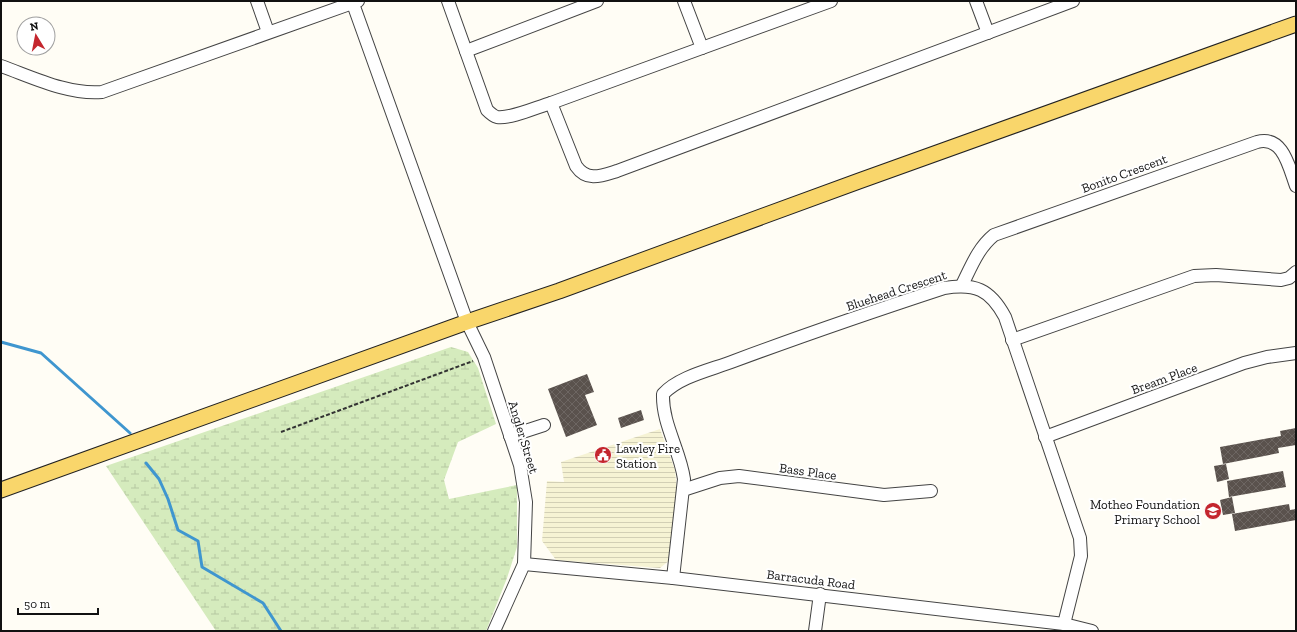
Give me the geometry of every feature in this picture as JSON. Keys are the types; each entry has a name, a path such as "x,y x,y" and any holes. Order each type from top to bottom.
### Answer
{"main road":[{"path":"1,490 467,322 559,292 852,183 1296,24"}],"street":[{"path":"257,1 268,32"},
{"path":"448,1 487,110 493,116 498,117 507,116 551,103 831,1"},
{"path":"466,51 597,1"},
{"path":"684,1 702,48"},
{"path":"976,1 988,33"},
{"path":"551,103 576,166 581,173 598,176 617,171 1073,1"},
{"path":"1,66 65,88 83,92 102,92 354,2"},
{"name":"Angler Street","path":"354,2 467,322 484,357 520,464 526,502 524,564 494,631"},
{"name":"Bonito Crescent","path":"962,285 986,241 994,235 1257,142 1267,140 1275,143 1281,149 1296,186"},
{"path":"1012,340 1194,276 1216,274 1281,280 1289,278 1296,272"},
{"name":"Bluehead Crescent","path":"673,578 683,490 682,466 663,406 663,394 669,388 687,379 787,341 944,288 962,285 978,289 990,296 998,305 1005,318 1080,538 1081,556 1064,624"},
{"name":"Bream Place","path":"1045,437 1244,363 1266,356 1296,353"},
{"path":"510,436 544,425"},
{"name":"Bass Place","path":"683,490 720,478 739,476 884,495 931,492"},
{"name":"Barracuda Road","path":"524,564 820,594 1064,624 1092,631"},
{"path":"815,631 820,594"}],"path":[{"path":"281,432 484,357"}],"shaded area":[{"path":"660,429 675,470 677,491 670,560 660,568 556,560 542,541 547,481 564,482 561,462"}],"green space":[{"path":"451,347 468,352 478,368 496,424 458,442 444,480 449,499 517,485 517,547 507,578 486,631 216,631 106,466"}],"building":[{"path":"587,374 594,392 585,395 597,425 566,437 548,389"},
{"path":"641,410 644,420 621,428 618,418"},
{"path":"1296,428 1296,445 1278,448 1279,453 1223,464 1220,447 1281,436 1280,431"},
{"path":"1226,464 1229,479 1217,482 1214,466"},
{"path":"1283,471 1286,487 1229,497 1227,481"},
{"path":"1232,497 1235,513 1223,515 1220,500"},
{"path":"1289,504 1290,510 1296,509 1296,520 1235,531 1232,514"}],"waterway":[{"path":"1,342 41,353 130,433"},
{"path":"146,463 159,479 168,499 178,530 198,541 202,567 263,603 281,631"}],"place":[{"name":"Lawley Fire Station","path":"603,455"},
{"name":"Motheo Foundation Primary School","path":"1213,511"}]}
